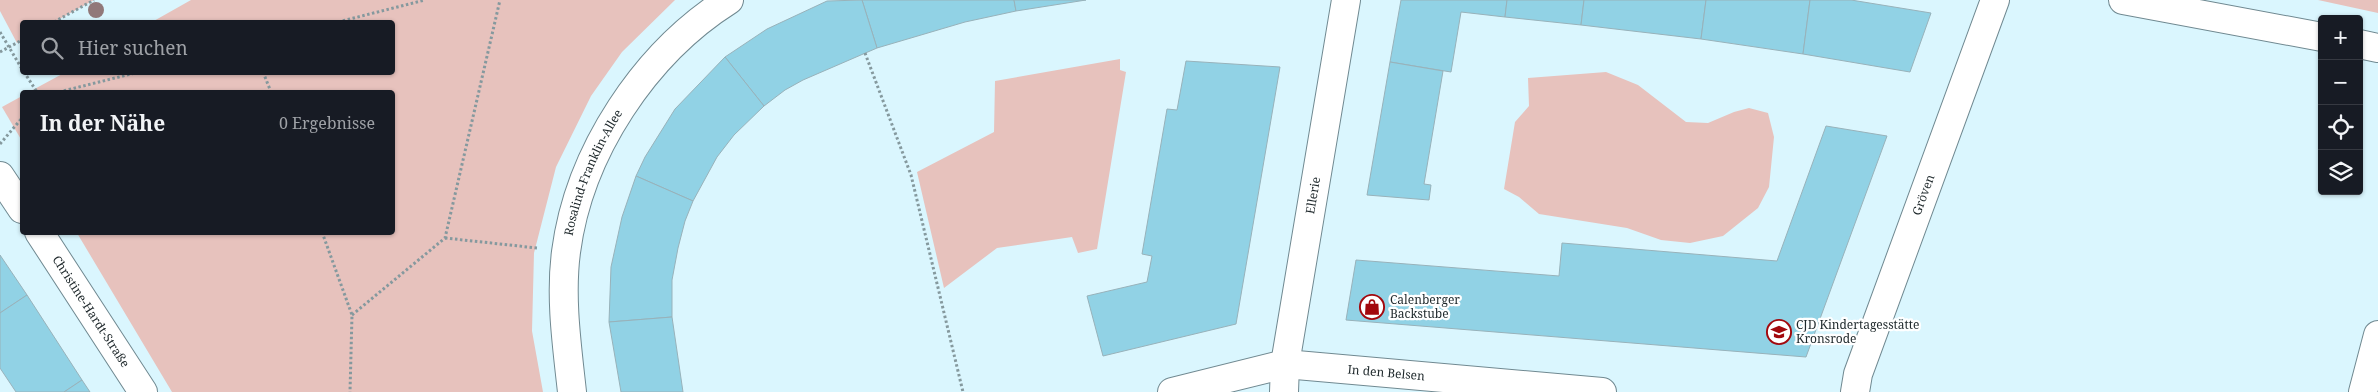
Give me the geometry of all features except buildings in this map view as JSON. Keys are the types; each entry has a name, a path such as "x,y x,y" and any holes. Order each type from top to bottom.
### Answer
{"street":[{"name":"Rosalind-Franklin-Allee","path":"572,392 564,322 566,251 575,210 589,171 605,136 624,103 650,68 680,37 729,0"},
{"name":"Ellerie","path":"1284,392 1285,364 1346,0"},
{"name":"Gröven","path":"1855,392 1858,374 1995,0"},
{"path":"2123,0 2318,36"},
{"path":"2363,45 2378,48"},
{"path":"0,176 20,206"},
{"name":"Christine-Hardt-Straße","path":"40,235 143,392"},
{"path":"2363,392 2378,335"},
{"name":"In den Belsen","path":"1172,392 1285,364 1602,392"}],"path":[{"path":"58,20 94,0"},
{"path":"346,20 425,0"},
{"path":"352,315 445,238 500,0"},
{"path":"0,32 20,65"},
{"path":"0,52 20,41"},
{"path":"865,52 911,175 964,392"},
{"path":"26,75 36,90"},
{"path":"67,90 127,75"},
{"path":"264,75 270,90"},
{"path":"0,144 20,120"},
{"path":"323,235 352,315 350,392"},
{"path":"445,238 566,251"}],"shaded area":[{"path":"0,0 94,0 58,20 20,20 20,41 17,43 0,11"},
{"path":"191,0 675,0 622,52 591,96 556,167 534,253 532,331 543,392 172,392 78,235 395,235 395,90 33,90 60,75 395,75 395,20 156,20"},
{"path":"2318,0 2378,0 2378,13"},
{"path":"1120,59 1120,70 1126,72 1097,249 1078,253 1072,237 997,248 944,288 917,172 994,132 995,81"},
{"path":"1606,72 1638,85 1686,122 1708,123 1749,108 1768,113 1774,137 1769,187 1758,208 1723,236 1690,243 1661,240 1627,228 1539,214 1519,197 1504,189 1515,122 1529,106 1528,78"},
{"path":"20,97 20,138 2,107"}],"place":[{"name":"Calenberger Backstube","path":"1372,307"},
{"name":"CJD Kindertagesstätte Kronsrode","path":"1779,332"}]}
